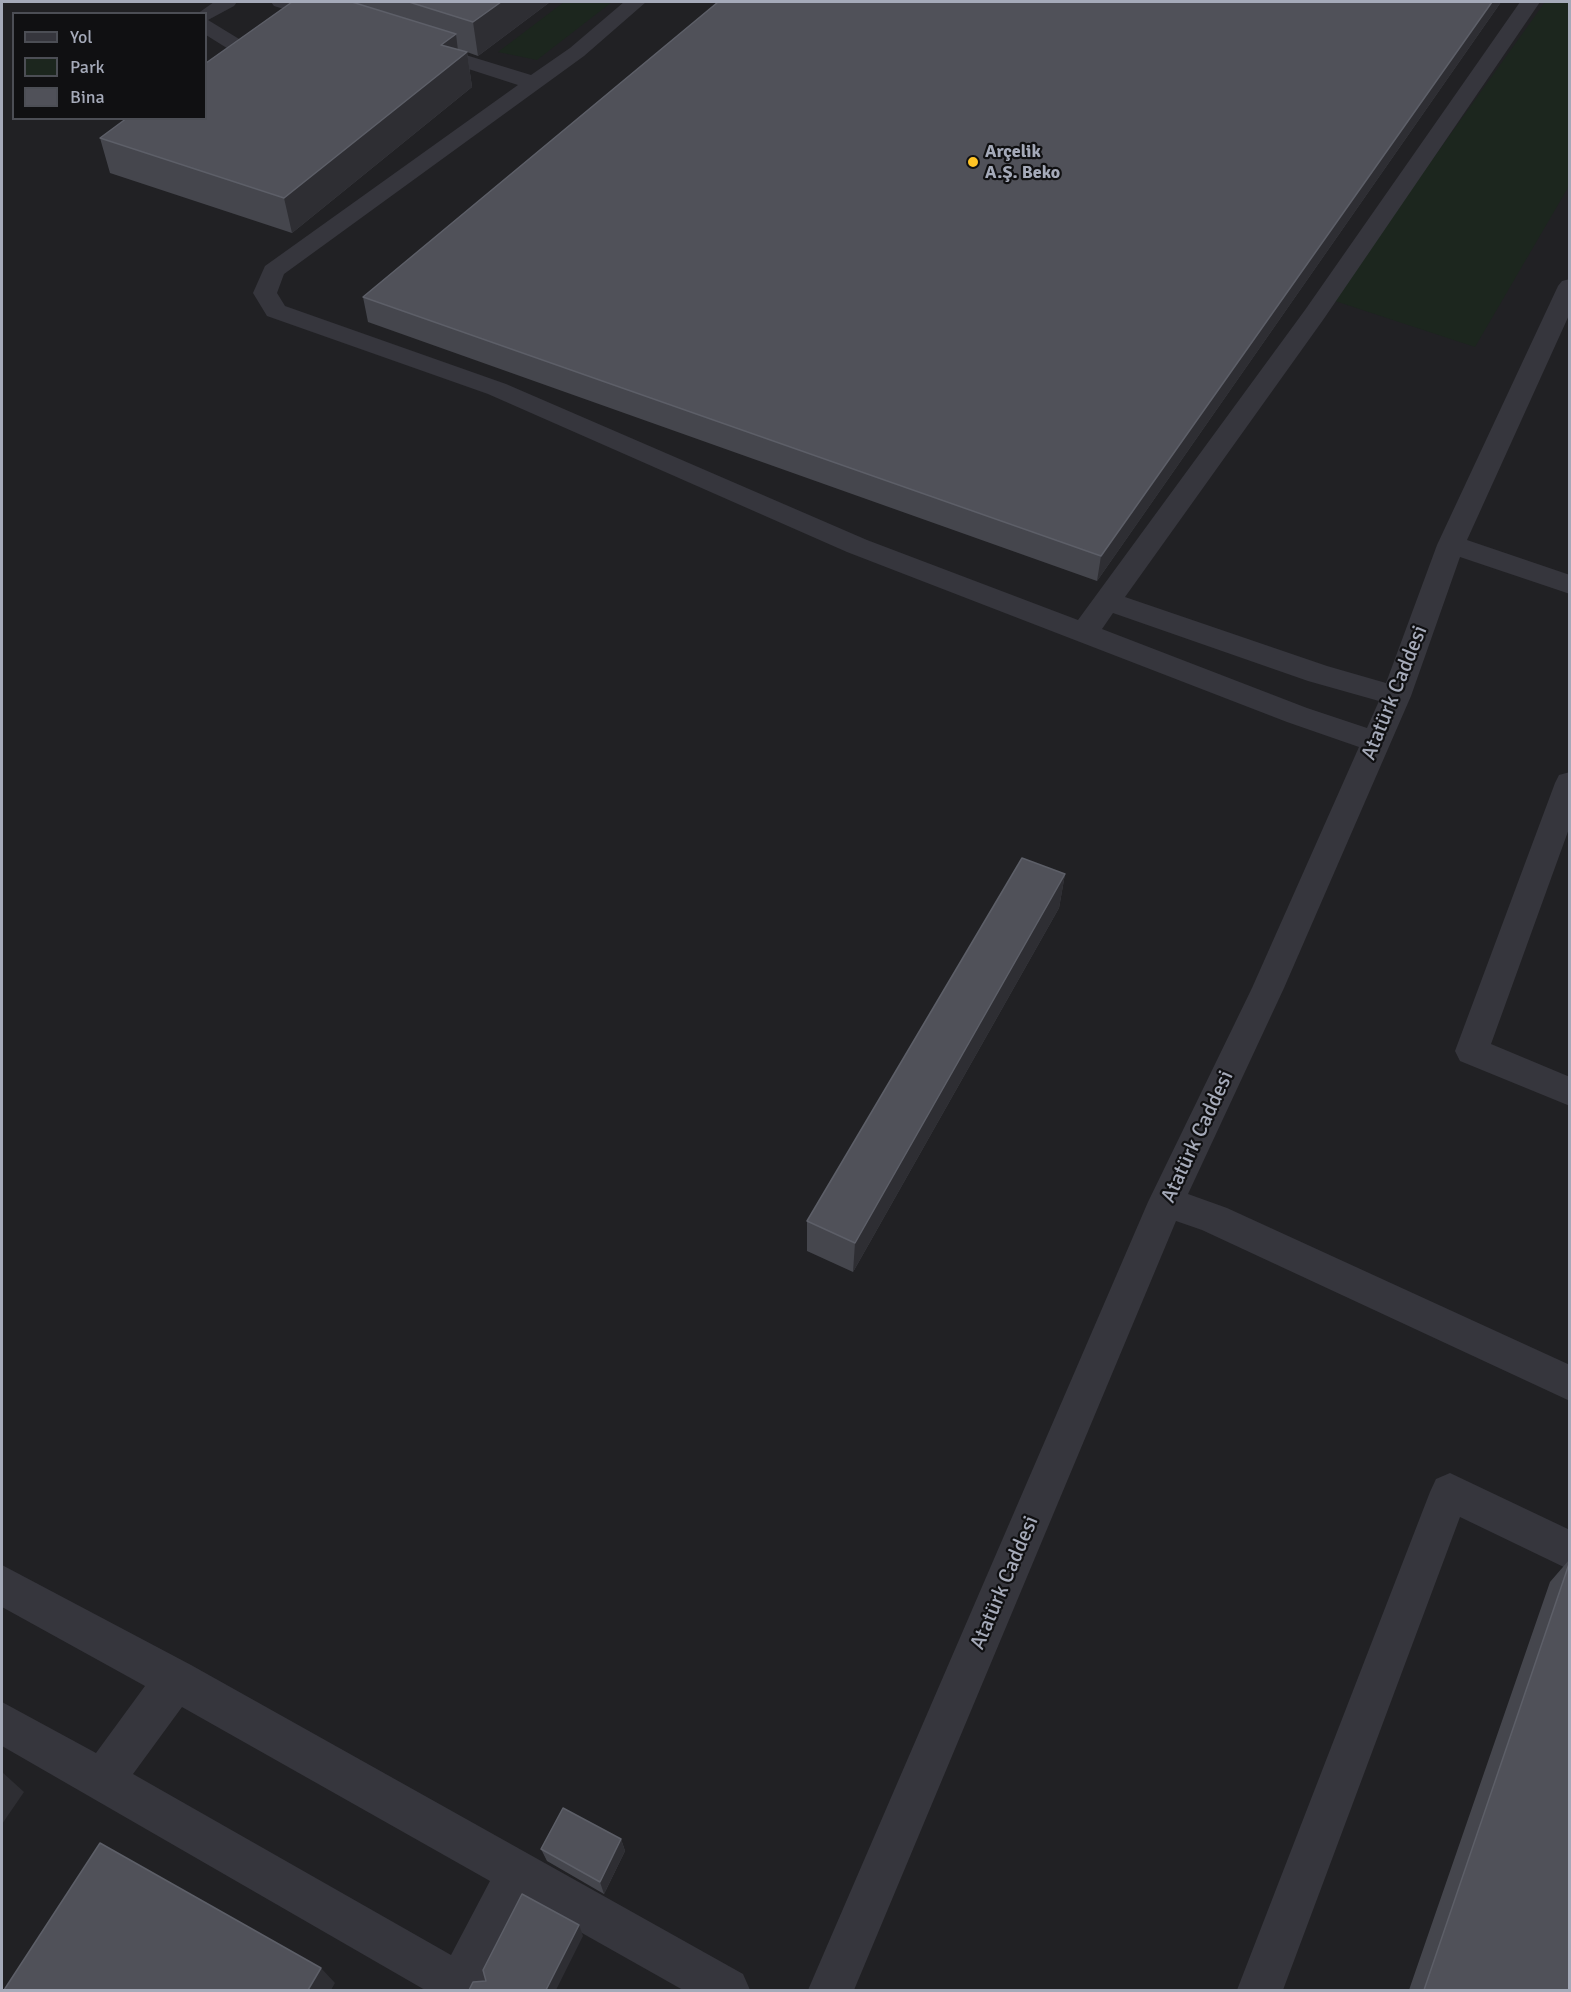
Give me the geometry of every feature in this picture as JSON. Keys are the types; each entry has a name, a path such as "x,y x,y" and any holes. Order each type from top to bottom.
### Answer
{"street":[{"path":"207,14 227,2"},
{"path":"281,2 347,23"},
{"path":"636,2 577,52 273,271 265,293 276,311 497,388 857,546 1297,715 1376,742"},
{"path":"1084,633 1314,315 1530,2"},
{"path":"207,27 237,46"},
{"path":"412,44 533,83"},
{"name":"Atatürk Caddesi","path":"831,1990 1166,1202 1268,988 1396,696 1451,545 1569,286"},
{"path":"1451,545 1490,556 1569,585"},
{"path":"1107,602 1318,674 1396,696"},
{"path":"1568,794 1472,1051 1569,1092"},
{"path":"1166,1202 1214,1219 1569,1384"},
{"path":"1260,1990 1450,1491 1569,1551"},
{"path":"2,1585 176,1680 727,1990"},
{"path":"101,1781 176,1680"},
{"path":"2,1724 462,1989 518,1873"}],"shaded area":[{"path":"2,2 1569,2 1569,1990 2,1990"}],"green space":[{"path":"564,2 612,2 537,60 498,52"},
{"path":"1545,2 1569,2 1569,186 1475,347 1332,300"}],"building":[{"path":"292,2 352,2 456,34 441,45 467,52 284,198 100,138 124,120 207,120 207,62"},
{"path":"409,2 501,2 473,22"},
{"name":"Arçelik A.Ş. Beko","path":"718,2 1492,2 1101,556 363,297"},
{"path":"1022,858 1065,874 855,1243 807,1221"},
{"path":"1569,1564 1569,1990 1424,1990"},
{"path":"563,1808 621,1839 600,1882 541,1849"},
{"path":"100,1843 321,1968 308,1990 4,1990"},
{"path":"522,1894 579,1925 546,1990 469,1990 473,1982 486,1981 483,1970"}],"place":[{"name":"Arçelik A.Ş. Beko","path":"973,162"}]}
